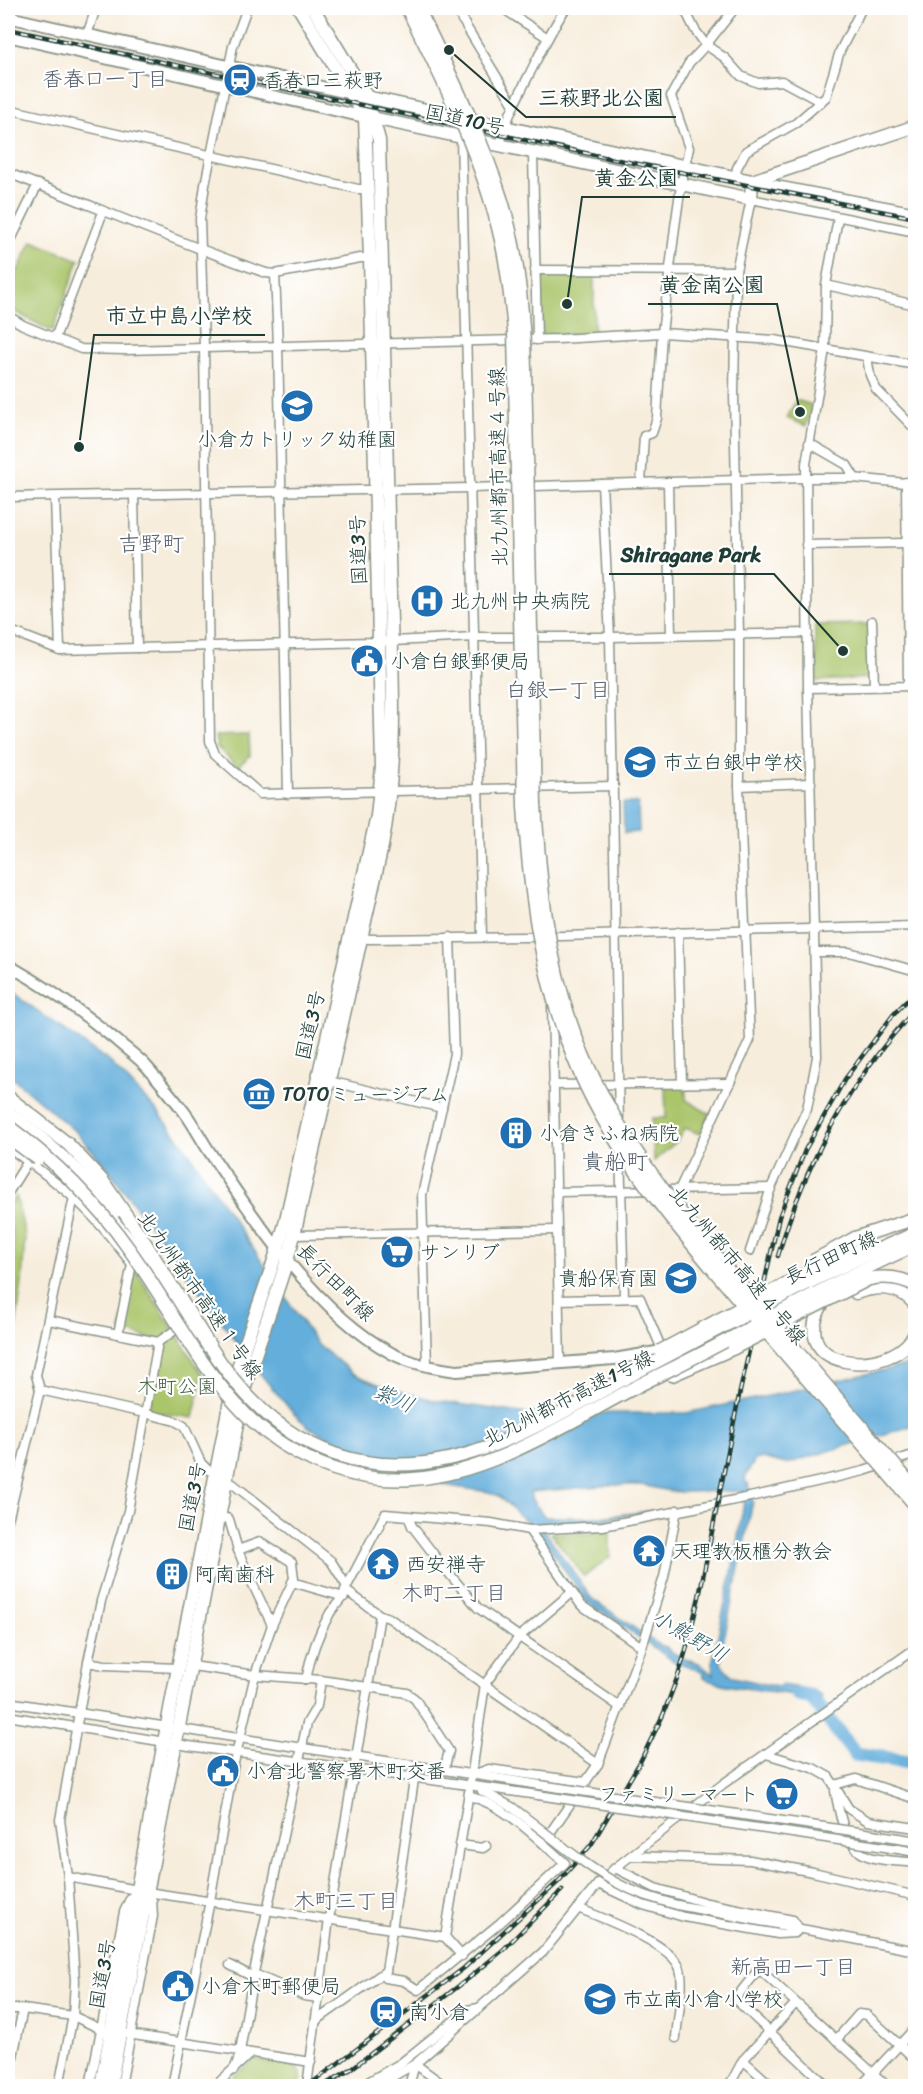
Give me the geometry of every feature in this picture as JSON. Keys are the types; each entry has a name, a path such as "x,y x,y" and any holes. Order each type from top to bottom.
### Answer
{"highway":[{"name":"国道3号","path":"101,2086 111,2055 170,1742 178,1668 222,1476 237,1394 238,1366 273,1268 356,936 382,846 386,792 393,746 386,641 376,258 379,140 370,118 299,8"},
{"name":"国道3号","path":"313,8 367,97 370,118 369,189 376,258"},
{"name":"北九州都市高速４号線","path":"407,8 478,162 502,241 510,288 514,331 527,854 539,944 552,996 580,1073 625,1154 695,1248 891,1469 915,1490"},
{"name":"北九州都市高速４号線","path":"418,8 459,94 488,163 502,201 516,261 524,329 538,843 542,892 551,950 574,1032 611,1110 662,1187 891,1469 915,1506"},
{"name":"国道10号","path":"353,94 752,181"},
{"name":"国道10号","path":"370,118 751,199"},
{"path":"751,199 752,181 915,126"},
{"name":"国道3号","path":"237,1394 248,1375 288,1261 329,1081 356,936"},
{"path":"8,1097 68,1144 102,1180 155,1258 210,1348"},
{"name":"北九州都市高速１号線","path":"8,1112 61,1155 119,1215 140,1241 210,1348 241,1390 285,1429 313,1446 333,1454 371,1463 413,1465 471,1453 525,1431 586,1399"},
{"name":"北九州都市高速1号線","path":"8,1125 70,1179 113,1226 233,1401 269,1435 308,1460 368,1478 414,1479 453,1472 474,1466 529,1443 837,1281 915,1245"},
{"path":"8,1137 62,1179 113,1226"},
{"path":"720,1318 838,1247 872,1231 915,1218"},
{"name":"北九州都市高速1号線","path":"586,1399 824,1274 915,1233"},
{"path":"586,1399 641,1361 825,1263 859,1249 876,1245 887,1245 915,1253"},
{"path":"889,1250 852,1272 828,1295 816,1317 814,1334 820,1349 834,1359 864,1362 890,1356 908,1344 915,1331"},
{"path":"734,1348 869,1279 891,1277 915,1286"},
{"path":"529,1443 560,1431 668,1376 764,1337 867,1289 886,1287 895,1289 911,1299 915,1306"},
{"name":"国道3号","path":"172,1728 192,1666 220,1516 222,1476"},
{"name":"国道3号","path":"110,2086 111,2055"}],"main road":[{"path":"8,17 353,94"},
{"path":"8,36 370,118"},
{"name":"長行田町線","path":"8,964 49,988 145,1065 186,1114 209,1151 288,1261 336,1311 361,1333 392,1353 426,1366 457,1371 560,1364 663,1352 701,1339 915,1239"}],"street":[{"path":"87,35 96,8"},
{"path":"247,8 233,46 200,219 210,741 215,754 260,794 614,786"},
{"path":"455,8 514,105"},
{"path":"462,20 467,8"},
{"path":"502,8 548,38"},
{"path":"500,146 503,128 514,105 566,8"},
{"path":"684,8 694,30 706,45 725,58 741,76 758,84 782,81 820,102"},
{"path":"642,483 644,436 652,433 657,418 662,333 681,185 689,148 670,96 689,63 735,8"},
{"path":"735,177 746,151 796,123 826,97 840,51 862,8"},
{"path":"8,110 211,157 358,189 369,189"},
{"path":"461,138 482,936"},
{"path":"533,153 537,340"},
{"path":"8,173 200,250 266,273 275,274 376,258"},
{"path":"752,181 915,212"},
{"path":"8,246 38,184"},
{"path":"679,1190 750,1040 739,786 739,635 735,480 736,271 751,199 915,232"},
{"path":"55,338 103,212"},
{"path":"750,1251 771,1188 807,1110 817,1057 805,478 825,349 826,285 838,218"},
{"path":"535,270 736,271"},
{"path":"275,274 279,345 288,794"},
{"path":"826,285 915,305"},
{"path":"8,316 23,326 81,349 125,350 537,340 662,333 774,340 915,365"},
{"path":"867,357 870,375 876,389 915,430"},
{"path":"809,443 847,465 855,478"},
{"path":"8,497 471,488 805,478 855,478 915,484"},
{"path":"668,482 671,636"},
{"path":"808,688 912,686 906,482"},
{"path":"602,484 610,637 624,1298"},
{"path":"134,495 137,648"},
{"path":"54,496 60,650"},
{"path":"806,545 906,543"},
{"path":"872,621 874,687"},
{"path":"8,630 60,650 475,637 808,633"},
{"path":"739,786 810,783"},
{"path":"356,936 369,939 915,926"},
{"path":"678,932 682,1083"},
{"path":"551,935 560,1364"},
{"path":"426,1366 422,1195 454,1054 450,937"},
{"path":"815,952 849,952 915,971"},
{"path":"329,1081 442,1108"},
{"path":"553,1085 730,1083"},
{"path":"8,1118 40,1144 111,1215 143,1256 237,1394"},
{"path":"8,1147 74,1198 103,1228 132,1264"},
{"path":"8,1192 28,1161"},
{"path":"8,1520 40,1390 36,1375 78,1180"},
{"path":"557,1192 771,1188"},
{"path":"294,1235 557,1230"},
{"path":"118,1334 132,1264 143,1256"},
{"path":"559,1300 640,1298 663,1352"},
{"path":"49,1320 158,1342"},
{"path":"59,2086 73,2016 74,1948 60,1820 101,1601 128,1511 158,1342 186,1322"},
{"path":"40,1390 144,1413 175,1421 184,1426 201,1463 207,1469 222,1476 331,1561 345,1591"},
{"path":"306,1680 309,1659 330,1612 345,1591 385,1514 490,1523 529,1530 603,1526 677,1510 702,1508 841,1476 915,1454"},
{"path":"543,1843 598,1764 642,1647 664,1577 677,1510"},
{"path":"220,1516 230,1519 238,1550 272,1625"},
{"path":"408,1516 412,1526 478,1608 620,1707"},
{"path":"529,1530 581,1605 642,1647"},
{"path":"172,2086 210,1901 237,1753 255,1675 272,1625 294,1579 292,1562 264,1543 260,1542 238,1550"},
{"path":"292,1582 345,1591 380,1615 389,1618 598,1764"},
{"path":"445,1937 470,1791 485,1684 519,1636 571,1593"},
{"path":"307,2086 329,1919 380,1615"},
{"path":"376,2086 416,2064 543,1952 598,1884 615,1868 723,1784 814,1722 915,1648"},
{"path":"88,1662 104,1665 178,1668"},
{"path":"192,1666 255,1675 321,1680 407,1693 414,1699 449,1751 444,1770"},
{"path":"234,2070 240,2052 253,1976 307,1723 317,1706 321,1680"},
{"path":"8,1702 472,1775 915,1840"},
{"path":"8,1716 237,1753 414,1778 470,1791 512,1806 570,1852 614,1881 634,1891 678,1905 915,1951"},
{"path":"766,1754 813,1768 829,1778 849,1809 868,1821 915,1828"},
{"path":"416,1766 385,1978 404,1980 418,1990 462,1956 565,1863 503,1810 470,1791"},
{"path":"472,1775 489,1769 586,1782"},
{"path":"834,1785 856,1779 915,1799"},
{"path":"834,1785 846,1834 859,1852 872,1857 915,1863"},
{"path":"470,1791 538,1795 915,1852"},
{"path":"460,1845 483,1848 486,1846"},
{"path":"632,1856 750,1860 915,1896"},
{"path":"615,1868 655,1888 707,1904 793,1920 799,1929"},
{"path":"68,1877 142,1891 445,1937 462,1956"},
{"path":"598,1884 643,1905 684,1917 778,1934 795,1933 799,1929"},
{"path":"90,2086 104,2031 124,1912 129,1901 142,1891"},
{"path":"121,2086 128,2034 153,1916 152,1900 142,1891"},
{"path":"578,1908 646,1939 667,1952 680,1967 682,1986 676,2038"},
{"path":"230,1965 304,1996 319,1998"},
{"path":"827,2086 735,1999 759,1969 887,2086"},
{"path":"317,2020 386,1971"},
{"path":"729,2086 742,2060 796,2003"},
{"path":"361,2086 401,2063 467,2010 481,2008"},
{"path":"8,2009 73,2016 104,2031"},
{"path":"8,2080 23,2009"},
{"path":"836,2040 859,2014 867,2015 915,2060"},
{"path":"861,2086 915,2027"},
{"path":"128,2034 311,2062"},
{"path":"215,2086 251,2053"},
{"path":"742,2060 772,2086"},
{"path":"311,2062 312,2086"},
{"path":"409,2086 416,2064"},
{"path":"416,2064 445,2086"}],"green space":[{"path":"32,241 79,260 53,330 8,308 8,291"},
{"path":"540,273 594,274 594,334 541,335"},
{"path":"796,400 812,405 806,426 787,418"},
{"path":"871,624 872,678 816,681 815,625"},
{"path":"249,735 250,756 237,767 217,747 215,736"},
{"path":"686,1086 686,1100 710,1114 700,1134 685,1128 676,1142 654,1161 652,1118 666,1118 665,1087"},
{"path":"16,1196 25,1235 22,1282 8,1384 8,1293 13,1242 8,1207"},
{"name":"木町公園","path":"134,1268 203,1375 193,1418 148,1411 164,1343 121,1330"},
{"path":"610,1530 610,1557 584,1577 551,1533 586,1534"},
{"path":"255,2059 293,2064 301,2073 301,2080 294,2086 221,2086"}],"water":[{"path":"623,803 638,803 639,832 624,833"},
{"name":"紫川","path":"8,990 110,1062 159,1113 183,1144 317,1344 354,1374 390,1389 438,1401 521,1413 686,1413 915,1363 915,1425 786,1464 762,1458 755,1460 746,1475 745,1482 748,1483 753,1501 722,1648 721,1664 733,1677 778,1687 781,1685 813,1690 822,1697 815,1703 800,1696 726,1685 703,1678 703,1673 674,1661 587,1602 540,1534 499,1496 489,1492 449,1486 346,1447 310,1428 295,1415 262,1376 108,1169 77,1133 8,1074","holes":["641,1485 675,1492 743,1491 744,1502 732,1572 712,1663 714,1676 699,1663 682,1658 667,1647 659,1645 591,1598 540,1524 599,1521 651,1511 600,1517 545,1517 532,1500 530,1492"]}],"waterway":[{"name":"小熊野川","path":"798,1694 811,1697 855,1754 916,1763"}],"railway":[{"path":"8,29 613,159 916,218"},
{"path":"308,2086 464,1968 558,1882 591,1845 640,1762 663,1715 686,1650 779,1217 805,1150 845,1079 893,1015 916,991"},
{"path":"778,1256 801,1189 832,1124 871,1064 916,1009"},
{"path":"323,2086 351,2069 469,1978 503,1950 562,1890"}],"place":[{"name":"三萩野北公園","path":"449,50"},
{"name":"香春口三萩野","path":"240,80"},
{"name":"黄金公園","path":"567,304"},
{"name":"小倉カトリック幼稚園","path":"297,406"},
{"name":"黄金南公園","path":"800,412"},
{"name":"市立中島小学校","path":"79,447"},
{"name":"北九州中央病院","path":"427,601"},
{"name":"Shiragane Park","path":"843,651"},
{"name":"小倉白銀郵便局","path":"367,661"},
{"name":"市立白銀中学校","path":"640,762"},
{"name":"TOTOミュージアム","path":"259,1094"},
{"name":"小倉きふね病院","path":"516,1133"},
{"name":"サンリブ","path":"397,1252"},
{"name":"貴船保育園","path":"681,1278"},
{"name":"天理教板櫃分教会","path":"649,1551"},
{"name":"西安禅寺","path":"383,1564"},
{"name":"阿南歯科","path":"172,1574"},
{"name":"小倉北警察署木町交番","path":"223,1771"},
{"name":"ファミリーマート","path":"782,1794"},
{"name":"小倉木町郵便局","path":"178,1986"},
{"name":"市立南小倉小学校","path":"600,1999"},
{"name":"南小倉","path":"386,2012"}],"district":[{"name":"香春口一丁目","path":"105,79"},
{"name":"吉野町","path":"151,543"},
{"name":"白銀一丁目","path":"558,690"},
{"name":"貴船町","path":"615,1161"},
{"name":"木町二丁目","path":"454,1593"},
{"name":"木町三丁目","path":"346,1901"},
{"name":"新高田一丁目","path":"793,1967"}]}
